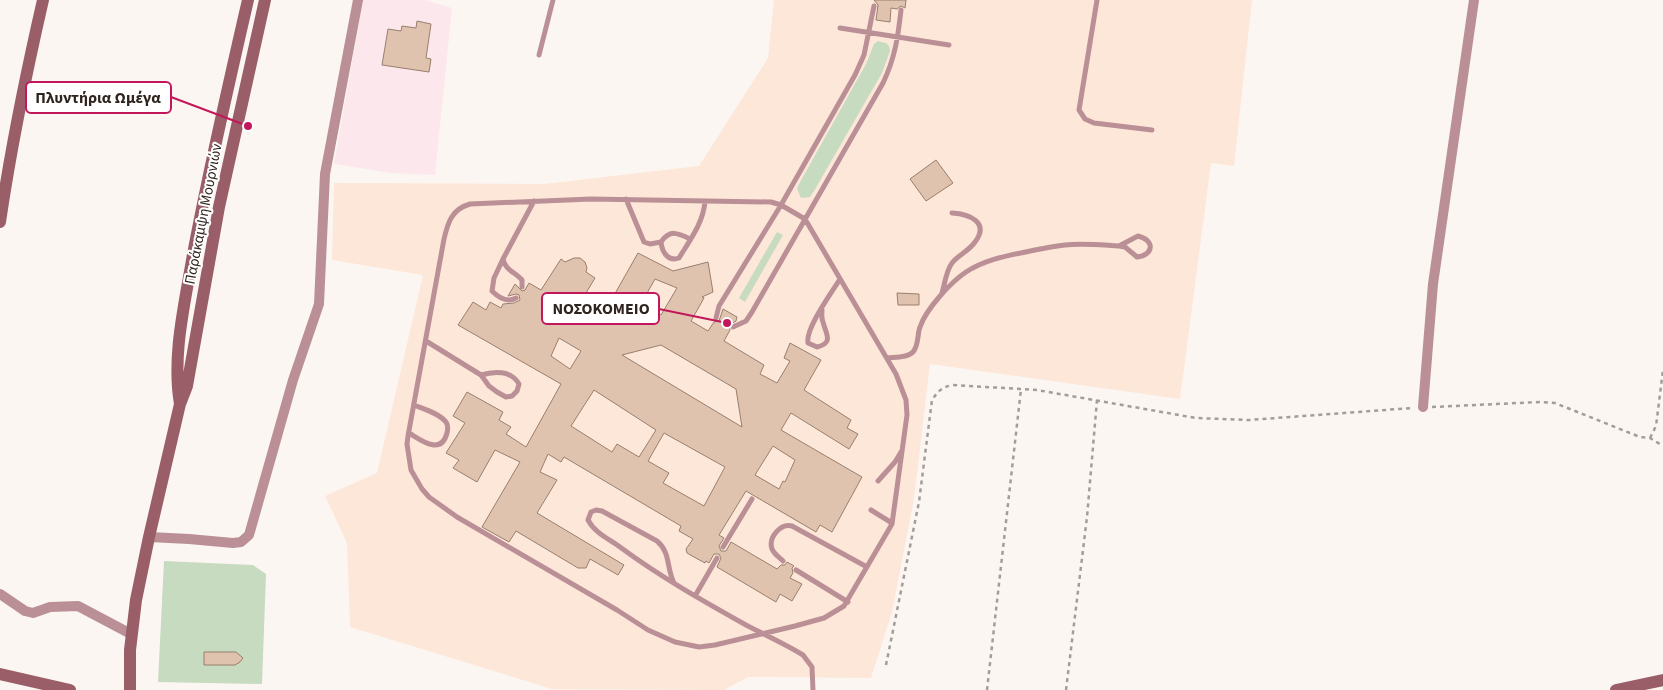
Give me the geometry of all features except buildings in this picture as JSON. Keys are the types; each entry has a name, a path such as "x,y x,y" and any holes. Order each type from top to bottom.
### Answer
{"main road":[{"path":"0,222 25,78 44,0"},
{"name":"Παράκαμψη Μουρνιών","path":"180,404 177,384 179,340 187,289 203,201 248,0"},
{"name":"Παράκαμψη Μουρνιών","path":"130,690 131,634 149,537 180,404 187,386 219,207 265,0"},
{"path":"0,674 70,690"},
{"path":"1616,690 1663,680"}],"street":[{"path":"149,537 233,543 241,542 250,535 293,380 319,304 326,174 358,0"},
{"path":"1423,407 1433,284 1474,0"},
{"path":"0,594 25,611 33,613 50,607 78,606 131,634"}],"lane":[{"path":"539,55 553,0"},
{"path":"1097,0 1079,110 1086,119 1094,123 1152,130"},
{"path":"716,318 719,306 781,205 855,76 864,55 874,6"},
{"path":"733,327 746,320 883,83 891,65 901,10"},
{"path":"840,28 949,45"},
{"path":"626,199 644,242 650,244 661,242"},
{"path":"626,199 771,202 781,205 805,219 887,358 906,400 907,415 904,443 892,523 848,602 839,611 824,618 715,645 699,647 676,642 648,630 457,517 429,498 411,470 407,444 408,433 447,224 456,209 476,203 626,199"},
{"path":"516,298 504,300 492,291 494,278 534,201"},
{"path":"690,239 677,233 670,233 661,242 662,250 666,256 675,260 680,258 701,220 705,202"},
{"path":"942,293 952,263 969,248 980,234 980,226 975,219 964,214 952,213"},
{"path":"887,358 911,354 915,350 919,328 924,316 942,293 965,272 992,259 1065,245 1125,247 1137,257 1144,256 1149,252 1150,247 1145,238 1138,236 1119,246"},
{"path":"503,258 504,265 508,270 522,280 522,288"},
{"path":"822,310 822,319 828,335 827,341 823,346 816,347 808,343 808,333 840,279"},
{"path":"426,341 481,375 489,386 506,397 512,396 517,391 519,384 510,375 495,372 481,375"},
{"path":"408,433 432,446 439,445 447,435 448,428 442,418 414,405"},
{"path":"878,481 895,462 904,443"},
{"path":"723,547 752,500"},
{"path":"674,583 670,575 668,554 658,541 602,511 596,510 591,512 588,520 601,534 674,583 695,596 762,634 791,648 809,661 813,675 813,690"},
{"path":"870,510 892,523"},
{"path":"783,562 772,550 772,544 778,530 787,524 866,567"},
{"path":"695,596 717,558"},
{"path":"796,570 848,602"}],"path":[{"path":"1650,438 1656,426 1663,370"},
{"path":"886,665 919,502 932,400 944,386 953,384 1037,390 1196,418 1249,420 1423,407 1555,403 1634,435 1650,438 1663,446"},
{"path":"986,690 1021,389"},
{"path":"1066,690 1087,517 1097,400"}],"shaded area":[{"path":"363,0 425,0 452,8 435,175 392,173 334,164"},
{"path":"774,0 1252,0 1234,166 1211,163 1180,399 930,364 914,499 892,612 871,678 748,677 724,690 552,689 350,627 347,543 325,496 377,473 423,275 332,260 334,183 544,184 699,166 768,58"}],"green space":[{"path":"878,41 886,43 890,51 882,73 814,191 810,197 801,198 797,189 799,184 866,64 874,44"},
{"path":"777,232 783,235 745,302 739,298"},
{"path":"164,561 253,565 266,574 262,684 158,682"}],"place":[{"name":"Πλυντήρια Ωμέγα","path":"248,126"},
{"name":"ΝΟΣΟΚΟΜΕΙΟ","path":"727,323"}]}
